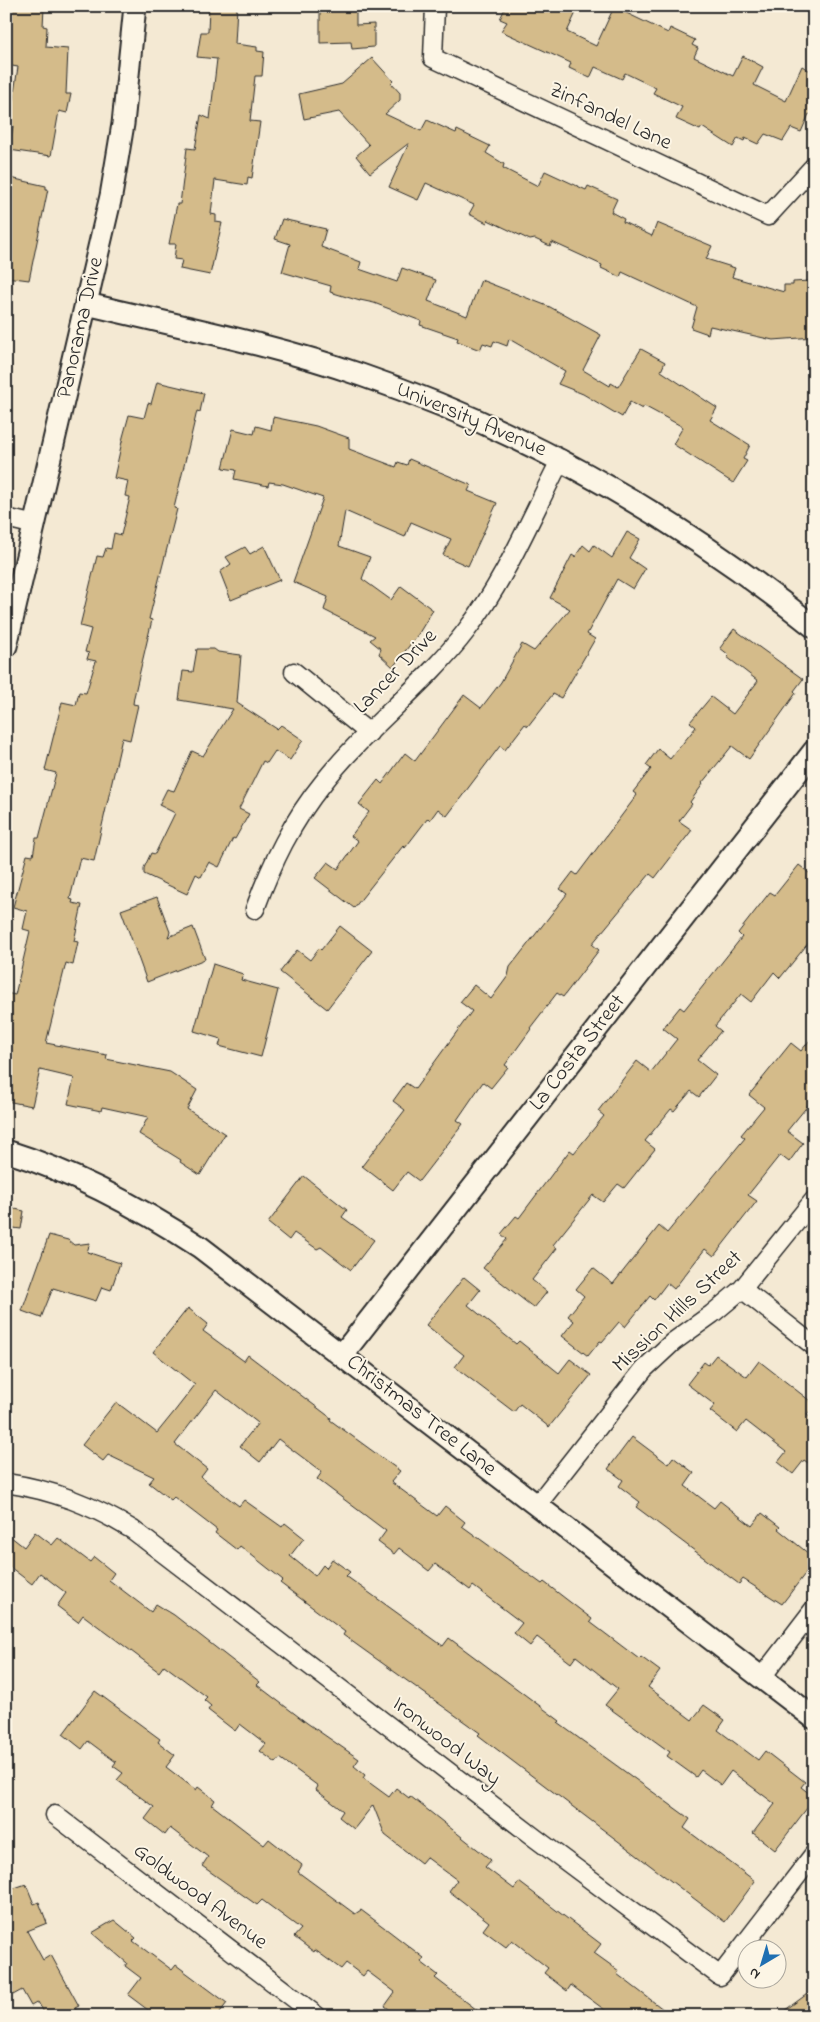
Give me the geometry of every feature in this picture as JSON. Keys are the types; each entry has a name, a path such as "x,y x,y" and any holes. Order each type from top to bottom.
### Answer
{"street":[{"name":"Panorama Drive","path":"6,646 111,196 124,124 135,6"},
{"name":"Zinfandel Lane","path":"435,6 433,58 768,216 814,166"},
{"name":"University Avenue","path":"87,304 289,352 359,374 428,399 496,427 620,491 704,543 766,588 814,627"},
{"name":"Lancer Drive","path":"255,909 271,865 293,825 323,782 466,631 488,598 561,459"},
{"path":"6,518 35,525"},
{"path":"294,672 369,733"},
{"name":"La Costa Street","path":"342,1355 814,751"},
{"name":"Christmas Tree Lane","path":"6,1151 72,1175 159,1220 200,1247 814,1718"},
{"name":"Mission Hills Street","path":"537,1505 644,1369 673,1342 712,1314 742,1289 814,1200"},
{"path":"742,1289 814,1346"},
{"name":"Ironwood Way","path":"6,1483 40,1488 73,1498 104,1512 133,1530 535,1838 720,1976 814,1854"},
{"path":"761,1678 814,1609"},
{"name":"Goldwood Avenue","path":"55,1815 318,2016"}],"building":[{"path":"12,6 44,8 43,26 47,27 46,47 68,49 66,94 71,94 67,113 59,111 51,156 9,150 13,126 9,125 18,67 6,65 6,18 11,19"},
{"path":"209,6 237,6 235,44 257,47 257,51 264,52 262,76 255,76 250,121 260,122 252,178 248,177 247,185 215,180 211,214 216,215 216,222 222,223 210,275 180,269 182,260 174,259 176,244 169,244 177,204 180,204 187,148 195,149 201,115 210,119 217,59 197,57 201,32 208,32"},
{"path":"320,6 356,6 356,25 374,24 374,47 352,49 351,42 320,43"},
{"path":"506,6 579,6 567,32 596,46 614,7 668,33 670,28 695,40 692,45 698,48 694,57 733,76 743,56 763,67 754,85 786,101 802,66 814,73 814,116 809,114 801,132 791,128 783,141 765,134 758,144 745,138 744,141 738,138 733,147 702,127 700,130 676,119 682,107 653,93 656,88 625,73 622,79 595,67 590,78 569,68 571,63 501,31 507,22 500,19"},
{"path":"372,58 393,81 391,83 400,93 400,100 385,114 421,131 427,120 456,133 457,130 490,146 486,153 504,164 503,168 538,186 545,171 586,190 588,186 617,199 611,212 624,219 623,222 652,236 657,223 712,246 706,259 735,268 732,277 784,292 784,285 793,285 793,282 809,281 809,283 814,283 814,337 773,340 710,326 708,334 691,328 697,307 622,272 620,277 601,268 602,265 552,242 550,246 535,239 530,240 488,220 487,223 469,214 474,205 426,183 418,200 389,187 409,143 370,173 356,156 369,145 339,112 304,119 299,94 342,84"},
{"path":"6,177 46,186 46,189 48,189 29,280 6,277"},
{"path":"282,219 326,229 321,247 361,262 359,269 397,282 402,268 436,280 428,301 467,316 481,280 550,307 601,335 583,370 610,386 611,383 618,387 641,349 665,362 661,371 717,408 710,420 750,445 743,459 747,461 733,483 673,444 683,427 644,406 642,409 630,402 622,417 583,394 558,384 565,371 509,339 507,346 494,341 492,346 483,343 480,350 457,341 458,338 420,325 421,321 374,303 330,292 331,286 282,272 290,244 275,239"},
{"path":"157,382 204,393 200,412 197,411 174,508 177,509 149,619 152,620 134,697 133,704 138,705 130,740 122,738 94,861 80,858 70,899 73,900 72,903 82,905 74,941 78,942 73,965 66,963 46,1043 107,1055 106,1059 170,1072 197,1090 187,1109 225,1134 200,1175 180,1162 181,1160 139,1134 148,1117 102,1107 101,1111 68,1104 74,1078 40,1070 32,1106 6,1101 6,993 15,995 30,931 23,929 27,911 13,907 27,855 33,856 36,838 39,838 56,773 45,770 62,702 76,705 79,692 86,693 96,661 87,659 89,653 85,652 91,629 80,626 97,556 103,557 106,548 111,549 114,533 121,535 130,497 125,496 128,481 114,478 129,415 144,418 148,403 151,404"},
{"path":"273,417 316,426 349,438 349,449 396,467 398,462 407,465 409,459 471,485 468,491 497,503 468,566 443,555 451,539 411,522 405,537 345,511 339,546 370,557 362,579 391,600 401,586 433,610 419,633 393,667 379,654 381,649 370,640 375,636 324,610 328,597 293,582 323,498 283,484 269,482 268,486 234,479 236,470 223,468 233,429 254,434 256,426 271,430"},
{"path":"627,532 640,539 629,558 645,569 633,589 617,579 587,634 595,639 561,698 553,694 528,726 525,724 505,750 500,746 447,816 438,809 430,820 428,818 405,848 403,846 354,908 315,878 328,862 338,869 358,841 351,836 369,812 359,804 378,780 382,784 405,753 415,761 464,695 481,708 501,682 522,644 534,651 570,609 550,598 572,555 575,557 583,545 590,551 594,545 612,558"},
{"path":"264,546 280,580 231,600 220,572 231,564 226,557 245,547 250,554"},
{"path":"734,629 803,679 794,691 796,693 749,759 732,746 702,783 690,802 692,804 679,821 692,830 655,878 650,874 592,944 599,950 563,997 557,993 530,1028 505,1065 508,1067 491,1088 483,1082 457,1120 463,1124 419,1181 407,1172 393,1190 362,1166 405,1110 393,1101 406,1083 415,1089 472,1011 460,1002 474,985 491,999 508,976 510,967 567,894 560,889 573,872 577,875 637,795 633,792 651,769 646,765 658,749 670,759 696,727 690,722 711,697 733,714 758,681 727,657 729,655 720,648"},
{"path":"197,649 214,649 218,652 241,655 237,703 277,729 281,725 303,740 290,760 275,751 267,763 263,761 239,809 249,814 235,839 233,838 219,867 209,862 201,877 196,874 187,894 144,874 144,868 151,853 155,854 175,813 159,805 167,789 174,791 192,751 203,756 233,709 179,700 183,671 193,672"},
{"path":"799,865 814,877 814,936 780,978 774,972 751,1002 741,994 715,1026 721,1031 697,1060 716,1075 699,1097 691,1091 674,1111 671,1109 645,1141 655,1149 624,1188 618,1184 603,1202 593,1195 553,1245 557,1248 532,1280 547,1292 534,1308 483,1268 507,1239 501,1234 516,1216 519,1218 570,1150 574,1153 604,1116 598,1111 637,1061 651,1072 677,1039 663,1028 680,1007 684,1010 742,937 738,933 770,892 775,895"},
{"path":"157,897 170,932 168,937 193,927 205,959 147,982 121,910"},
{"path":"340,926 372,951 327,1009 280,972 297,950 310,960 319,948 321,950"},
{"path":"213,964 243,974 241,980 278,990 261,1057 219,1046 221,1039 194,1031"},
{"path":"814,1035 814,1098 787,1131 803,1143 789,1162 780,1155 748,1195 757,1201 714,1256 705,1249 674,1289 667,1283 654,1300 650,1296 625,1327 619,1322 588,1356 562,1336 574,1321 568,1316 584,1296 576,1289 593,1268 613,1284 659,1226 667,1233 745,1138 741,1135 764,1107 749,1095 791,1043 801,1051"},
{"path":"304,1176 347,1210 342,1217 374,1240 351,1270 321,1247 317,1249 294,1233 289,1240 268,1223"},
{"path":"6,1207 24,1211 21,1229 6,1227"},
{"path":"49,1235 68,1240 74,1245 90,1243 87,1252 120,1263 111,1290 102,1287 96,1301 53,1288 41,1318 22,1311"},
{"path":"464,1277 480,1290 468,1305 516,1344 519,1341 559,1373 570,1359 591,1375 549,1427 520,1404 514,1412 455,1367 464,1355 426,1325"},
{"path":"188,1308 208,1324 203,1331 244,1361 248,1355 331,1418 330,1420 400,1471 391,1482 437,1516 445,1506 465,1522 462,1526 542,1584 544,1582 592,1619 590,1622 639,1659 641,1657 660,1671 648,1687 692,1720 704,1705 725,1720 718,1730 758,1760 765,1751 805,1782 801,1787 814,1799 775,1850 753,1833 775,1804 731,1771 721,1785 701,1770 696,1777 667,1756 670,1752 605,1705 618,1689 576,1656 571,1663 537,1637 530,1646 514,1633 522,1623 473,1586 470,1590 435,1564 429,1571 399,1548 394,1554 378,1542 386,1531 317,1479 322,1472 278,1439 260,1462 240,1446 258,1423 216,1390 175,1444 207,1469 201,1477 239,1506 244,1500 282,1527 285,1523 304,1538 290,1556 315,1576 323,1565 326,1568 332,1559 350,1572 346,1576 443,1646 449,1638 560,1721 558,1723 690,1819 684,1828 755,1881 725,1922 478,1735 480,1733 343,1635 345,1632 280,1583 283,1580 240,1546 237,1550 215,1533 217,1530 174,1497 171,1500 149,1483 154,1477 108,1455 103,1461 82,1445 116,1402 157,1433 195,1385 153,1352"},
{"path":"716,1355 747,1377 759,1361 814,1404 807,1415 814,1420 814,1467 804,1460 793,1474 778,1462 786,1452 746,1421 737,1432 710,1411 715,1405 687,1384 704,1362 708,1365"},
{"path":"632,1437 668,1464 673,1457 694,1473 685,1486 714,1508 720,1501 752,1526 762,1513 780,1527 778,1529 814,1558 814,1562 782,1604 743,1579 739,1584 636,1507 640,1502 619,1486 623,1480 608,1469"},
{"path":"35,1532 52,1545 58,1538 90,1562 94,1557 114,1573 109,1580 151,1612 156,1604 174,1615 260,1682 257,1685 359,1759 354,1766 365,1775 363,1778 389,1797 396,1788 409,1798 410,1796 491,1860 485,1867 514,1889 519,1882 601,1944 594,1953 619,1971 617,1974 672,2016 613,2016 571,1985 567,1991 544,1973 548,1968 512,1940 506,1947 483,1930 489,1922 449,1891 457,1880 426,1857 421,1863 385,1835 373,1805 354,1829 339,1817 343,1811 316,1790 318,1786 280,1758 276,1763 260,1751 266,1744 240,1724 235,1731 208,1710 211,1706 204,1700 207,1697 164,1665 159,1672 83,1615 78,1622 57,1606 66,1593 40,1573 32,1584 6,1564 6,1533 24,1547"},
{"path":"95,1691 160,1739 158,1742 175,1755 166,1767 196,1790 198,1787 215,1800 212,1805 264,1845 269,1839 302,1865 298,1872 355,1914 361,1910 424,1958 421,1962 438,1975 435,1978 485,2016 398,2016 385,2006 395,1992 367,1971 363,1976 346,1963 341,1969 315,1950 314,1952 294,1937 301,1929 262,1900 257,1905 202,1866 208,1857 170,1828 165,1835 145,1819 154,1807 117,1780 123,1773 113,1766 116,1762 88,1741 82,1749 63,1734"},
{"path":"26,1884 34,1904 39,1902 47,1923 27,1931 43,1960 51,1955 79,2006 75,2008 80,2016 46,2016 38,2002 31,2006 22,1990 13,1995 6,1983 6,1891"},
{"path":"114,1920 136,1938 133,1941 172,1970 176,1965 227,2003 217,2016 156,2016 128,1995 141,1978 125,1966 127,1963 92,1933"},
{"path":"814,1989 814,2016 777,2016"}]}
